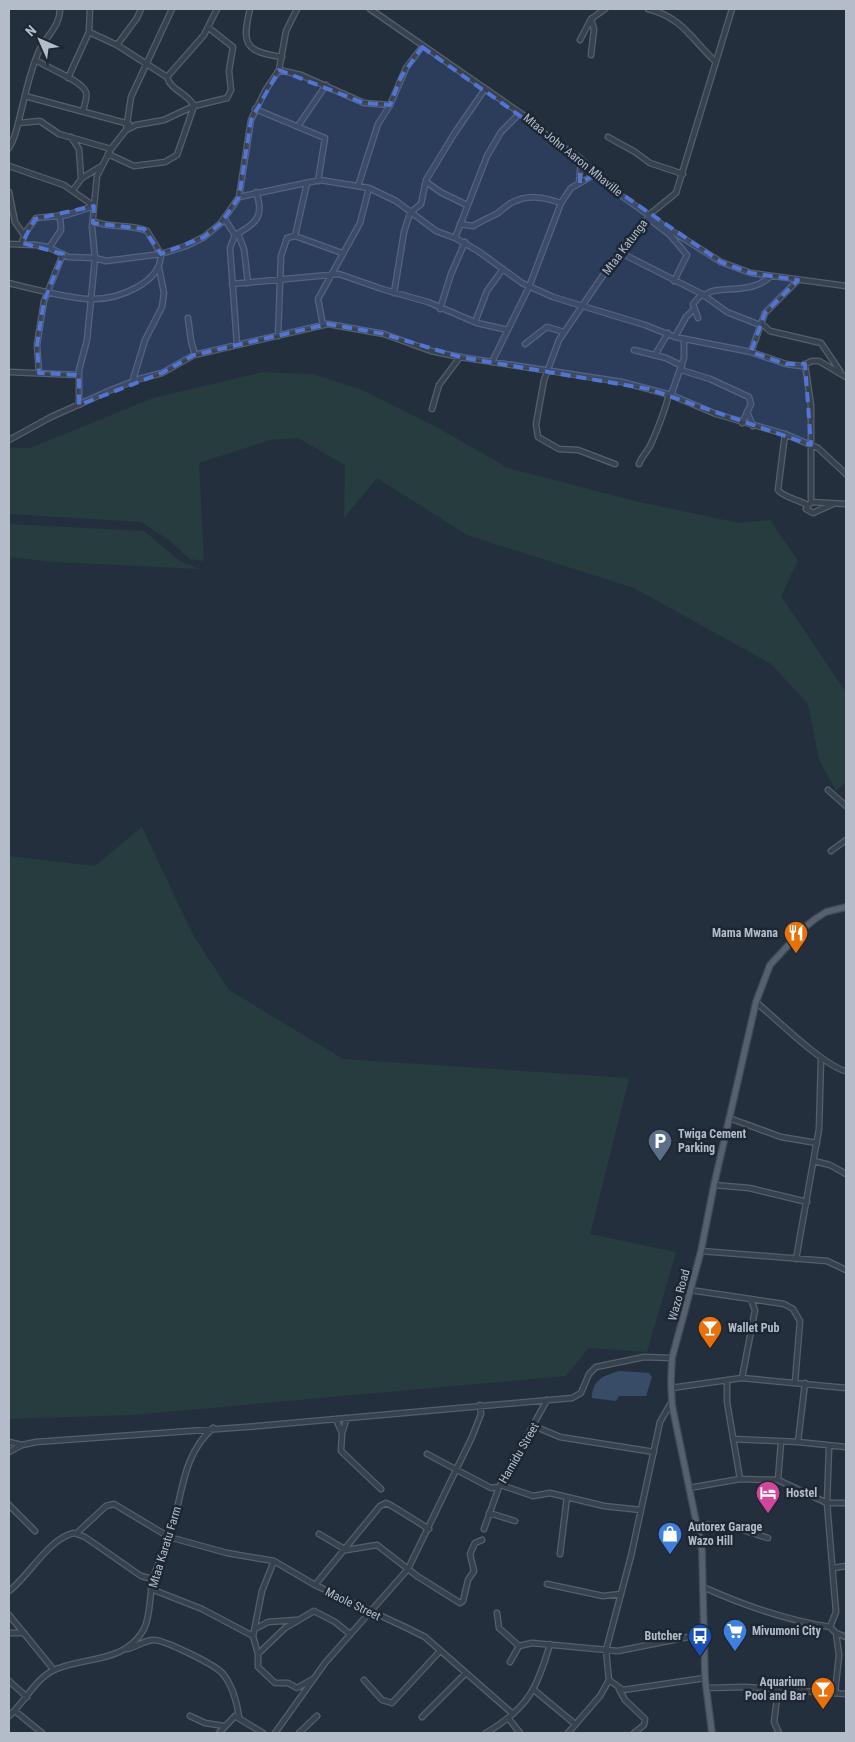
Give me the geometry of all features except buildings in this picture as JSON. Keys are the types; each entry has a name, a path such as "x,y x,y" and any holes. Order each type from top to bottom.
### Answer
{"main road":[{"name":"Wazo Road","path":"712,1733 705,1678 702,1550 672,1401 672,1358 701,1251 714,1185 756,1002 770,965 789,943 815,919 826,912 846,907"}],"street":[{"path":"9,148 19,123 36,60 55,28 60,9"},
{"path":"68,78 89,32 90,9"},
{"path":"117,44 137,18 141,9"},
{"path":"79,405 78,375 87,340 95,258 94,206 100,167 126,130 131,97 172,9"},
{"path":"167,77 209,28 217,9"},
{"path":"250,9 246,29 250,46 256,53 282,57"},
{"path":"9,244 22,243 49,248 74,258 95,258 106,261 161,254 186,246 204,237 224,218 239,197 246,163 248,130 255,109 279,70 286,31 297,9"},
{"name":"Mtaa John Aaron Mhaville","path":"370,9 422,47 520,113 551,139 580,158 594,175 649,216 721,262 751,273 846,286"},
{"path":"580,40 591,19 605,9"},
{"path":"650,9 670,17 684,27 716,61"},
{"name":"Mtaa Katunga","path":"615,464 578,450 559,448 538,437 536,424 538,408 548,369 564,332 584,307 610,265 637,235 649,216 676,193 732,9"},
{"path":"591,19 594,29 591,55"},
{"path":"126,130 136,125 164,120 194,106 222,100 229,96 231,90 229,71 232,47 209,28"},
{"path":"19,123 40,121 59,134 109,152 134,166 171,160 180,150 194,106 189,98 170,84 167,77 146,63 117,44 89,32"},
{"path":"358,186 372,139 390,105 400,77 422,47"},
{"path":"36,60 68,78 87,92 83,111"},
{"path":"279,70 301,75 364,103 390,105"},
{"path":"298,126 326,85"},
{"path":"394,293 404,232 410,213 421,204 426,182 454,134 485,89"},
{"path":"25,96 128,124"},
{"path":"255,109 325,138 318,181"},
{"path":"456,238 487,156 501,132 520,113"},
{"path":"71,137 79,149 81,178"},
{"path":"608,137 650,163 683,174"},
{"path":"579,183 580,158"},
{"path":"9,166 50,179 73,190 94,206"},
{"path":"73,190 81,178 100,167"},
{"path":"492,362 529,287 561,203 571,188 594,175"},
{"path":"239,197 256,192 318,181 369,188 396,201 436,231 464,242 529,287 584,307 668,333 675,337 751,352 786,364 805,364 819,361 841,372"},
{"path":"426,182 467,206"},
{"path":"295,236 307,183"},
{"path":"323,325 318,299 360,223 369,188"},
{"path":"9,192 15,222 24,235"},
{"path":"237,345 230,248 237,234 248,228 259,216 261,208 256,192"},
{"path":"460,224 473,226 500,212 512,203 527,198 541,197 561,203"},
{"path":"22,243 24,235 35,219 60,216 94,206"},
{"path":"49,248 61,230 60,216"},
{"path":"649,216 687,256 674,281"},
{"path":"224,218 237,234 244,249 248,283"},
{"path":"93,221 104,225 127,225 147,230 161,254 159,268 164,293 162,307 145,340 132,383"},
{"path":"278,336 278,298 282,279 281,256 286,238 295,236 342,253"},
{"path":"54,241 57,251"},
{"path":"440,308 450,274 464,242"},
{"path":"621,253 703,295 727,312 761,324 770,331 821,343 846,377"},
{"path":"38,373 37,345 44,301 63,254"},
{"path":"9,283 91,300 135,287 147,281 159,268"},
{"path":"475,322 487,292 503,269"},
{"path":"232,284 331,274 350,276 394,293 413,297 475,322 508,330"},
{"path":"698,318 693,304 703,295 714,289 732,290 748,288 764,282 771,276"},
{"path":"751,352 761,324 773,304 798,280"},
{"path":"675,337 686,317 694,309"},
{"path":"188,318 190,341 195,355"},
{"path":"9,440 23,430 132,383 162,373 195,355 323,325 338,325 384,334 431,351 622,382 670,395 742,423 785,434 818,448 846,474"},
{"path":"525,344 548,327 564,332"},
{"path":"655,355 668,333"},
{"path":"639,464 642,454 652,443 681,368 684,339"},
{"path":"634,350 655,355 749,397 752,401 742,423"},
{"path":"432,409 439,385 460,357"},
{"path":"805,364 811,405 809,504 807,510 811,513 833,504"},
{"path":"9,372 78,375"},
{"path":"747,412 753,426"},
{"path":"785,434 778,490 780,493 809,504 846,504"},
{"path":"828,790 846,806"},
{"path":"832,851 846,840"},
{"path":"756,1002 821,1058 837,1069 846,1071"},
{"path":"796,1259 808,1202 814,1161 822,1095 821,1058"},
{"path":"730,1118 781,1137 816,1143"},
{"path":"814,1161 830,1165 846,1174"},
{"path":"714,1185 749,1188 808,1202"},
{"path":"701,1251 827,1261 846,1270"},
{"path":"690,1290 784,1304 798,1314 800,1321 795,1382"},
{"path":"742,1378 755,1310 751,1300"},
{"path":"9,1452 22,1445 36,1442 258,1426 577,1396 584,1389 592,1370 600,1365 644,1357 672,1358"},
{"path":"671,1388 742,1378 846,1388"},
{"path":"727,1380 727,1402 740,1479"},
{"path":"798,1442 805,1383"},
{"name":"Hamidu Street","path":"427,1454 491,1488 500,1486 547,1400"},
{"path":"568,1733 600,1696 609,1680 606,1650 641,1510 660,1422 672,1401"},
{"path":"275,1733 350,1634 408,1569 457,1470 481,1414 480,1405"},
{"path":"347,1418 342,1433 341,1452 381,1489"},
{"path":"336,1419 342,1433"},
{"path":"534,1426 560,1436 654,1452"},
{"name":"Mtaa Karatu Farm","path":"9,1716 46,1676 54,1670 99,1659 126,1649 144,1629 153,1579 169,1537 191,1458 202,1438 213,1428"},
{"path":"733,1439 798,1442 846,1448"},
{"path":"9,1442 22,1445"},
{"path":"778,1480 781,1442"},
{"path":"829,1447 827,1503 836,1612 830,1627"},
{"path":"689,1488 740,1479 778,1480 827,1503 846,1502"},
{"path":"484,1529 500,1486 533,1496 543,1493 604,1506 641,1510"},
{"path":"560,1554 567,1497"},
{"name":"Maole Street","path":"77,1533 106,1506 114,1504 169,1537 226,1553 274,1561 315,1586 408,1628 425,1638 514,1714"},
{"path":"315,1586 343,1549 380,1506 386,1504 429,1529"},
{"path":"9,1505 34,1531"},
{"path":"490,1512 515,1521"},
{"path":"696,1524 731,1526 768,1538"},
{"path":"9,1591 55,1545 69,1534 77,1533 135,1572 153,1579"},
{"path":"319,1534 343,1549 377,1545 408,1569 460,1603 463,1601 468,1580 474,1571 470,1554 475,1543 482,1540"},
{"path":"274,1561 262,1591 253,1636 260,1670 275,1683 288,1683 297,1688 315,1678"},
{"path":"833,1568 846,1566"},
{"path":"547,1584 597,1595 621,1594"},
{"path":"703,1587 741,1605 774,1616 830,1627 836,1634 839,1655 835,1693"},
{"path":"151,1589 202,1609 253,1636"},
{"path":"258,1654 297,1620 314,1611 335,1622 350,1634"},
{"path":"497,1613 499,1628 519,1646"},
{"path":"9,1615 54,1670"},
{"path":"254,1629 274,1621 297,1620"},
{"path":"9,1633 24,1633"},
{"path":"836,1634 846,1637"},
{"path":"510,1662 519,1646 532,1643 606,1650 636,1648 688,1637 704,1638"},
{"path":"126,1649 152,1640 164,1641 212,1666 223,1674 227,1681 237,1705 239,1718"},
{"path":"486,1733 509,1719 534,1690 550,1644"},
{"path":"364,1680 382,1700 392,1703 440,1651"},
{"path":"422,1717 466,1673"},
{"path":"619,1689 705,1678"},
{"path":"609,1680 619,1689 625,1700 645,1719 644,1725 634,1733"},
{"path":"9,1682 27,1697"},
{"path":"706,1688 745,1687 846,1694"},
{"path":"534,1690 575,1724"},
{"path":"778,1690 774,1722 779,1733"},
{"path":"15,1711 42,1733"},
{"path":"190,1716 205,1723 224,1726"},
{"path":"219,1733 235,1716 263,1733"},
{"path":"299,1733 317,1716"},
{"path":"509,1719 520,1733"}],"highlighted area":[{"path":"422,47 580,158 580,183 594,175 721,262 751,273 798,280 765,313 751,352 786,364 805,364 811,445 649,389 460,357 384,334 328,324 194,355 162,373 79,405 79,375 39,373 37,345 44,301 63,254 22,243 35,219 94,206 93,223 144,229 161,254 204,237 221,223 239,197 251,120 279,70 364,103 390,105 401,77"}],"green space":[{"path":"263,372 312,374 360,389 440,429 508,468 635,501 739,523 770,520 798,561 781,596 846,692 846,783 836,790 819,760 808,704 771,664 634,588 467,535 377,478 344,518 345,465 298,438 270,440 199,463 204,561 190,559 170,541 141,522 9,514 9,448 30,448 153,398"},
{"path":"9,524 144,531 180,561 199,569 55,562 9,557"},
{"path":"142,827 193,935 229,990 343,1059 629,1078 590,1234 676,1252 647,1352 589,1348 566,1376 133,1415 9,1419 9,856 95,866"}],"water":[{"path":"620,1371 649,1373 652,1377 646,1396 619,1396 616,1401 592,1398 594,1387 600,1379"}],"place":[{"name":"Mama Mwana","path":"796,954"},
{"name":"Twiga Cement Parking","path":"660,1162"},
{"name":"Wallet Pub","path":"710,1349"},
{"name":"Hostel","path":"768,1514"},
{"name":"Autorex Garage Wazo Hill","path":"670,1555"},
{"name":"Mivumoni City","path":"735,1652"},
{"name":"Butcher","path":"700,1657"},
{"name":"Aquarium Pool and Bar","path":"823,1710"}]}
